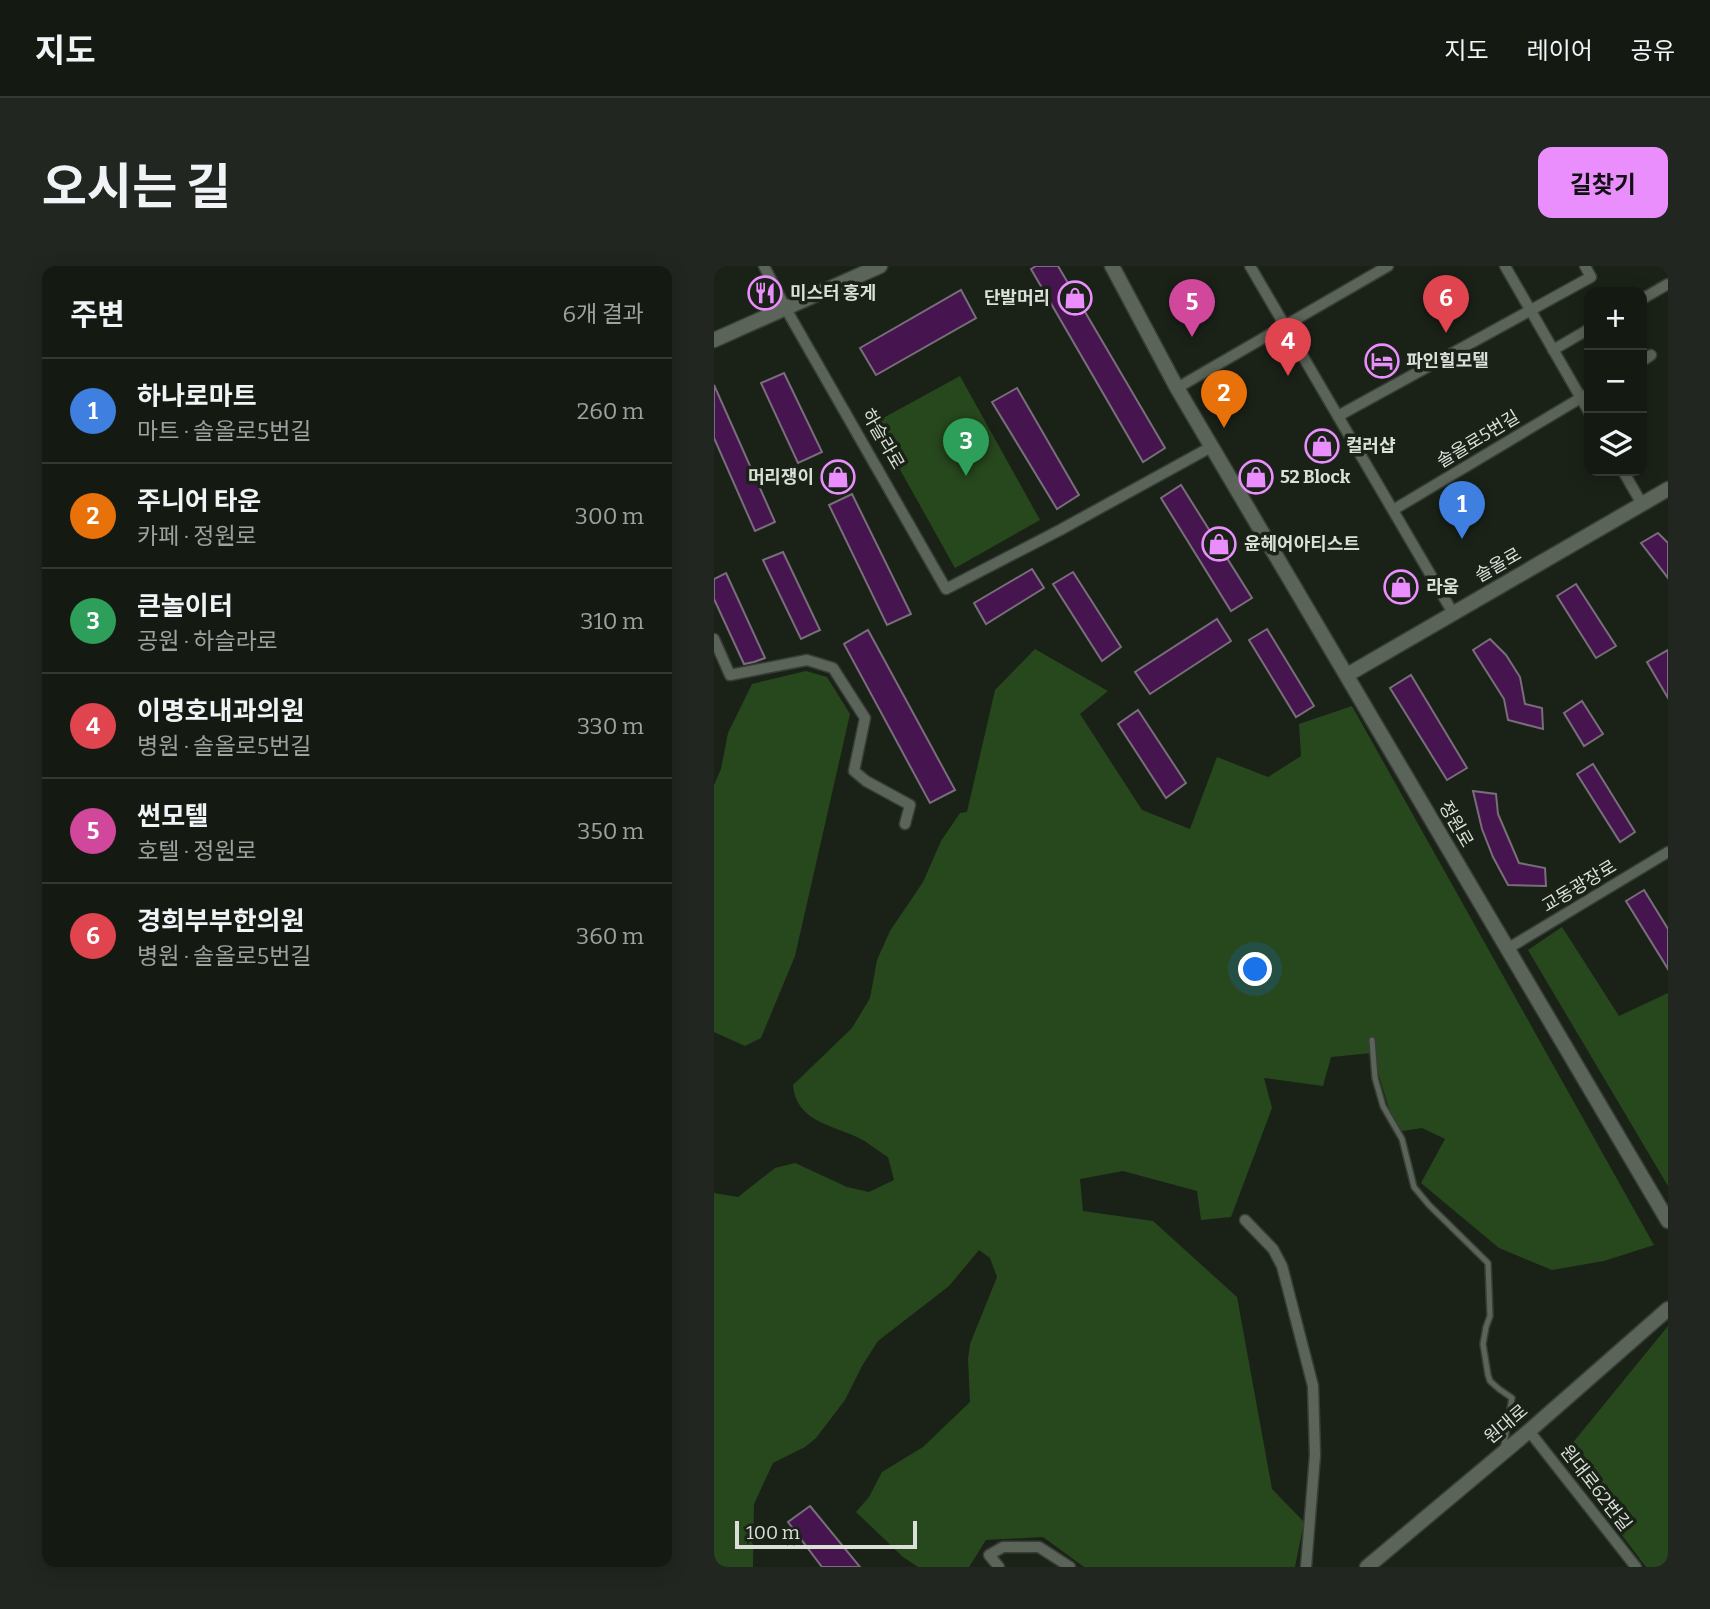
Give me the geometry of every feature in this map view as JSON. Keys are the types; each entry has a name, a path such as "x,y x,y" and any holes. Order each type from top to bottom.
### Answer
{"street":[{"name":"하슬라로","path":"764,266 946,589 1211,447"},
{"path":"714,340 880,266"},
{"name":"정원로","path":"1112,266 1211,447 1668,1221"},
{"path":"1250,266 1453,614"},
{"path":"1177,388 1388,266"},
{"path":"1505,266 1553,350 1584,394"},
{"path":"1338,416 1591,277 1585,266"},
{"path":"1647,296 1664,287"},
{"path":"1553,350 1584,332"},
{"name":"솔올로5번길","path":"1392,510 1584,396"},
{"path":"1626,476 1642,504"},
{"name":"솔올로","path":"1347,675 1668,489"},
{"path":"714,639 730,675 807,660 833,668 865,718 854,771 866,781 910,804 905,824"},
{"name":"교동광장로","path":"1507,949 1668,852"},
{"path":"1245,1220 1273,1249 1282,1266 1313,1386 1315,1455 1306,1567"},
{"name":"원대로","path":"1367,1567 1529,1431 1668,1308"},
{"name":"원대로62번길","path":"1529,1431 1636,1567"},
{"path":"999,1567 989,1555 1003,1547 1039,1547 1070,1567"}],"lane":[{"path":"1372,1040 1375,1078 1383,1106 1402,1139 1415,1187 1429,1205 1489,1263 1490,1315 1483,1344 1488,1375 1499,1390 1512,1398 1503,1452"}],"green space":[{"path":"960,376 1040,520 955,568 874,423"},
{"path":"1035,649 1108,691 1080,714 1142,810 1190,829 1217,757 1268,777 1301,756 1299,724 1352,706 1654,1245 1604,1261 1552,1270 1499,1248 1421,1183 1445,1139 1422,1128 1396,1132 1372,1053 1331,1057 1323,1086 1264,1078 1272,1108 1231,1217 1201,1220 1197,1191 1123,1171 1080,1179 1083,1211 1153,1221 1237,1297 1272,1489 1304,1522 1295,1567 1084,1567 1043,1537 986,1540 969,1567 918,1567 903,1557 856,1512 869,1497 882,1472 923,1447 970,1402 970,1344 997,1277 990,1258 979,1250 949,1286 878,1341 845,1400 816,1438 805,1447 773,1463 754,1504 753,1567 714,1567 714,1193 738,1197 775,1168 795,1163 847,1187 869,1192 894,1180 888,1157 859,1138 808,1115 796,1097 793,1085 852,1028 870,998 877,960 890,931 923,882 941,841 960,813 967,812 995,690"},
{"path":"806,671 827,677 850,714 795,956 761,1038 745,1046 714,1032 714,785 721,769 728,733 752,684"},
{"path":"1562,927 1619,1016 1668,993 1668,1186 1528,950"},
{"path":"1668,1326 1668,1567 1646,1567 1562,1456"}],"building":[{"path":"1036,266 1058,266 1165,448 1143,462 1031,269"},
{"path":"961,290 976,318 876,375 860,348"},
{"path":"784,373 822,452 798,463 761,383"},
{"path":"714,385 775,522 755,531 714,438"},
{"path":"1017,388 1079,495 1057,509 992,402"},
{"path":"1181,485 1252,598 1231,611 1161,498"},
{"path":"852,494 911,614 887,625 829,505"},
{"path":"1658,533 1668,543 1668,578 1641,543"},
{"path":"783,552 820,630 801,639 763,560"},
{"path":"1032,569 1044,588 986,624 974,603"},
{"path":"1073,572 1121,647 1102,661 1053,584"},
{"path":"726,573 765,658 744,664 714,599 714,579"},
{"path":"1576,584 1616,646 1596,658 1557,596"},
{"path":"1217,619 1231,641 1150,694 1135,672"},
{"path":"1267,629 1314,706 1296,717 1249,640"},
{"path":"868,630 955,790 930,803 844,644"},
{"path":"1490,639 1506,655 1520,677 1525,704 1542,708 1543,729 1508,720 1504,699 1473,650"},
{"path":"1668,650 1668,698 1647,662"},
{"path":"1411,675 1467,768 1447,780 1390,688"},
{"path":"1582,701 1603,734 1584,746 1564,713"},
{"path":"1138,710 1186,783 1166,798 1118,724"},
{"path":"1593,764 1635,832 1620,842 1577,774"},
{"path":"1473,791 1496,794 1498,814 1519,863 1545,868 1546,886 1508,885 1482,829"},
{"path":"1644,890 1668,929 1668,969 1626,901"},
{"path":"810,1506 860,1567 822,1567 788,1522"}],"place":[{"name":"미스터 홍게","path":"765,293"},
{"name":"단발머리","path":"1075,298"},
{"name":"경희부부한의원","path":"1446,333"},
{"name":"썬모텔","path":"1192,337"},
{"name":"파인힐모텔","path":"1382,361"},
{"name":"이명호내과의원","path":"1288,376"},
{"name":"주니어 타운","path":"1224,428"},
{"name":"컬러샵","path":"1322,446"},
{"name":"큰놀이터","path":"966,476"},
{"name":"머리쟁이","path":"838,477"},
{"name":"52 Block","path":"1256,477"},
{"name":"하나로마트","path":"1462,539"},
{"name":"윤헤어아티스트","path":"1219,544"},
{"name":"라움","path":"1401,587"}]}
